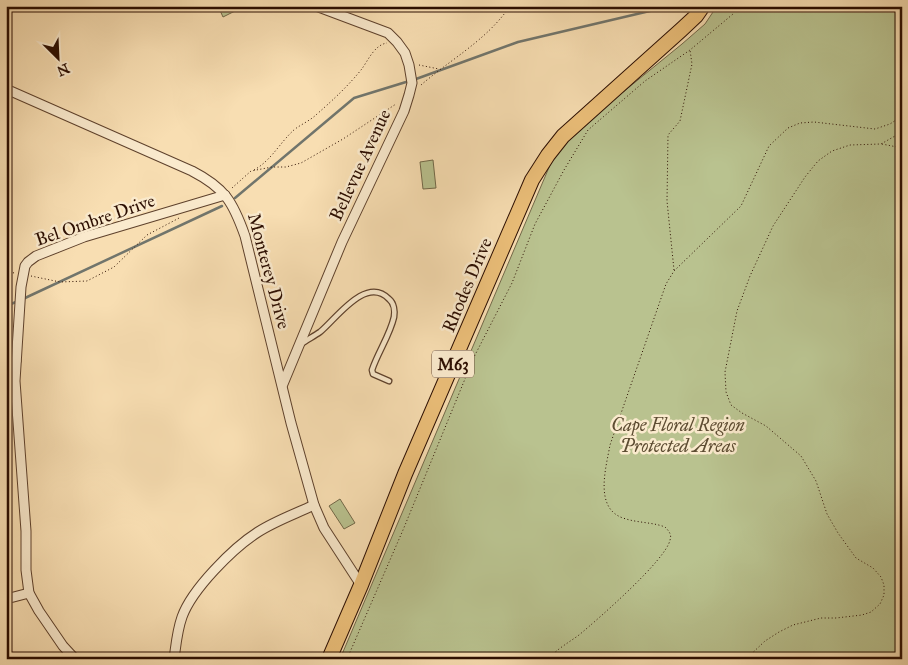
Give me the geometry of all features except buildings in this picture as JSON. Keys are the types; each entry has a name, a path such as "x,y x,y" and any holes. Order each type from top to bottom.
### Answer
{"main road":[{"name":"Rhodes Drive","path":"329,659 405,474 535,174 570,129 682,30 703,6"}],"street":[{"name":"Bellevue Avenue","path":"282,384 342,242 404,111 412,84 406,56 397,42 388,33 316,6"},
{"name":"Monterey Drive","path":"6,89 192,172 212,183 225,195 235,209 245,236 291,423 314,506 324,528 361,585"},
{"name":"Bel Ombre Drive","path":"23,274 28,262 43,253 84,237 225,195"},
{"path":"23,274 16,361 16,402 29,593 63,646 75,659"},
{"path":"6,364 16,361"},
{"path":"174,659 182,616 190,601 234,550 260,531 314,506"},
{"path":"6,599 29,593"}],"lane":[{"path":"298,346 320,332 358,297 370,293 385,296 392,302 394,318 372,370 373,374 389,381"}],"path":[{"path":"252,171 272,167 286,167 301,163 383,114 468,49 499,22 510,6"},
{"path":"347,659 403,530 474,356 512,283 535,224 564,170 588,130 645,81 690,50 733,14 735,6"},
{"path":"225,195 252,171 263,165 294,130 316,115 341,93 378,47 389,43"},
{"path":"674,271 667,201 668,135 680,121 692,64 690,50"},
{"path":"406,56 419,65 440,69"},
{"path":"548,659 580,634 638,581 659,559 670,542 669,531 665,527 621,518 611,510 606,501 605,473 610,445 618,421 666,284 674,271 741,206 769,146 788,128 800,123 814,122 875,129 890,124 902,116"},
{"path":"881,144 902,132"},
{"path":"746,659 772,636 793,624 821,618 862,615 871,612 880,604 884,595 884,585 881,577 873,568 856,558 827,514 816,481 806,463 792,448 766,426 735,409 728,398 725,372 737,311 768,236 805,177 818,161 832,151 850,145 881,144 902,148"},
{"path":"6,272 60,282 87,281 114,267 147,235 181,217"}],"green space":[{"path":"218,6 232,6 235,11 223,17"},
{"name":"Cape Floral Region Protected Areas","path":"717,6 902,6 902,659 340,659 553,158 569,136 705,24"},
{"path":"433,160 436,188 423,189 420,162"},
{"path":"340,499 355,523 344,529 329,506"}],"waterway":[{"path":"416,79 518,42 671,6"},
{"path":"837,6 866,11 902,9"},
{"path":"235,198 354,98 406,82"},
{"path":"25,298 222,206"},
{"path":"6,306 16,302"}]}
